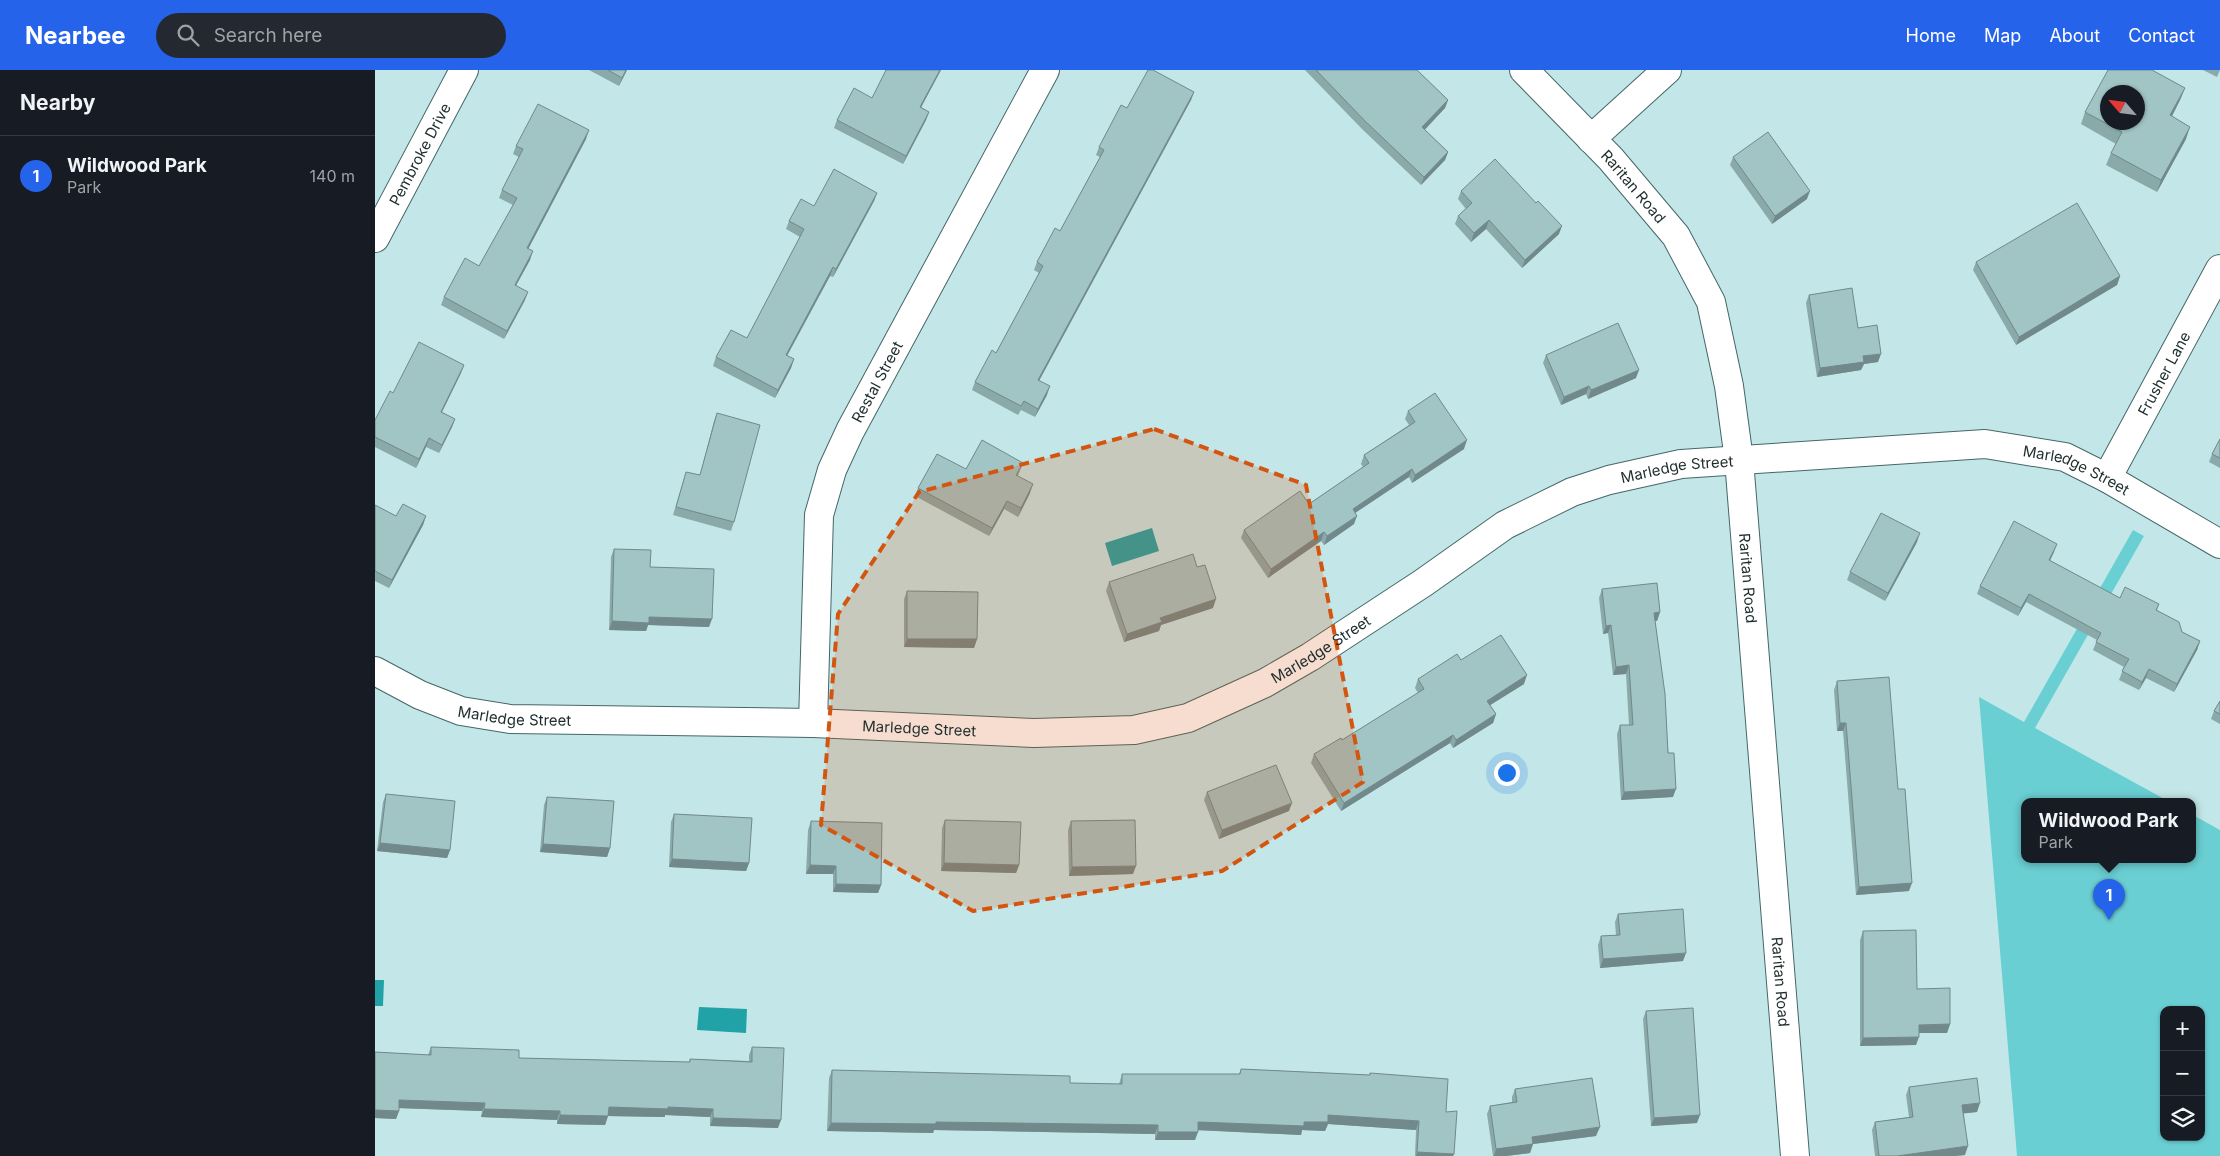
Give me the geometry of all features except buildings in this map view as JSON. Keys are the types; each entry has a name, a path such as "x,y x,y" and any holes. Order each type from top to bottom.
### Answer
{"street":[{"name":"Pembroke Drive","path":"375,238 464,70"},
{"name":"Restal Street","path":"813,723 819,515 832,470 850,431 1045,70"},
{"name":"Raritan Road","path":"1524,70 1611,160 1676,236 1711,302 1729,386 1739,460 1795,1156"},
{"path":"1591,140 1667,70"},
{"name":"Frusher Lane","path":"2107,478 2220,269"},
{"name":"Marledge Street","path":"375,671 420,695 461,711 511,719 813,723 1034,733 1134,730 1188,718 1265,683 1310,657 1423,583 1505,525 1572,492 1609,480 1681,464 1739,460 1985,444 2065,458 2107,478 2220,544"}],"highlighted area":[{"path":"1154,429 1306,485 1363,782 1222,871 973,911 821,825 838,614 919,492"}],"shaded area":[{"path":"1152,528 1159,551 1112,566 1105,543"},
{"path":"2133,530 2144,536 2035,728 2163,798 2021,798 2021,863 2196,863 2196,817 2220,830 2220,1156 2017,1156 1979,697 2024,722"},
{"path":"375,980 384,980 383,1006 375,1006"},
{"path":"699,1007 747,1009 746,1033 697,1030"}],"place":[{"name":"Wildwood Park","path":"2109,920"}]}
